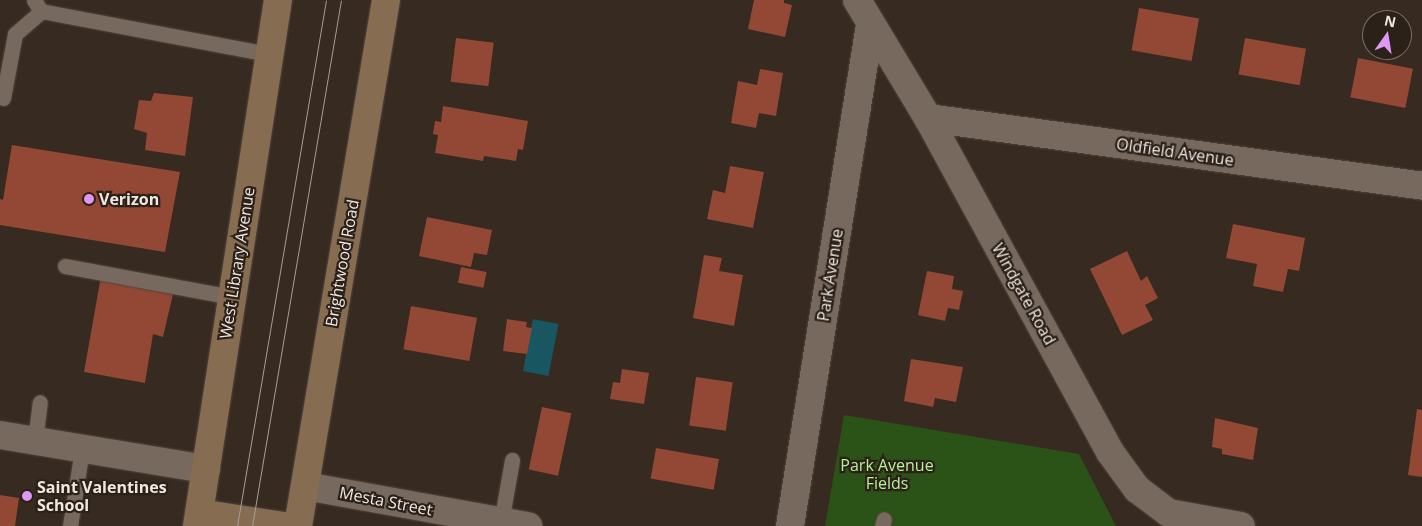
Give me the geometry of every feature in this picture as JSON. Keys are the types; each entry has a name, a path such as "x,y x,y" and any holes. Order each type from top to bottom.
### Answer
{"street":[{"name":"West Library Avenue","path":"198,519 268,54 278,0"},
{"name":"Brightwood Road","path":"298,526 386,0"},
{"name":"Windgate Road","path":"856,0 928,118 1110,452 1137,489 1169,514 1242,526"},
{"name":"Park Avenue","path":"790,526 870,25"},
{"name":"Oldfield Avenue","path":"928,118 1422,186"},
{"path":"0,435 206,469"},
{"name":"Mesta Street","path":"305,486 528,526"},
{"path":"198,519 284,526"}],"lane":[{"path":"3,98 16,34 38,5 268,54"},
{"path":"64,266 232,297"},
{"path":"34,441 40,402"},
{"path":"70,526 82,450"},
{"path":"501,522 512,460"}],"green space":[{"name":"Park Avenue Fields","path":"844,415 1079,454 1116,526 825,526"}],"water":[{"path":"533,319 559,324 548,376 523,371"}],"building":[{"path":"754,0 784,0 784,3 792,5 785,37 748,29"},
{"path":"1139,8 1199,19 1192,61 1132,50"},
{"path":"456,38 494,43 488,86 451,82"},
{"path":"1245,38 1306,49 1300,85 1239,74"},
{"path":"1358,58 1413,69 1405,108 1350,97"},
{"path":"760,69 783,73 776,116 759,113 756,128 731,123 738,81 757,85"},
{"path":"154,93 193,97 185,156 145,150 147,133 134,129 139,100 151,101"},
{"path":"443,106 528,121 523,150 518,149 516,161 484,156 483,161 435,153 438,135 433,134 435,121 441,122"},
{"name":"Verizon","path":"12,145 180,172 165,252 0,225 0,199 3,200"},
{"path":"730,166 764,172 753,228 707,219 713,190 725,193"},
{"path":"427,217 492,230 487,255 474,253 471,267 419,256"},
{"path":"1233,224 1305,238 1299,271 1288,269 1283,292 1253,286 1257,264 1226,258"},
{"path":"1127,251 1141,281 1147,276 1158,298 1145,305 1153,320 1122,335 1090,269"},
{"path":"704,255 722,258 719,271 743,275 734,326 693,318"},
{"path":"461,267 487,272 483,288 458,283"},
{"path":"927,271 954,276 952,289 963,291 959,310 948,308 945,321 918,315"},
{"path":"101,276 174,290 163,337 153,334 145,383 84,372"},
{"path":"411,306 477,318 469,361 403,349"},
{"path":"507,319 527,322 526,327 532,328 527,354 503,351"},
{"path":"911,359 963,367 956,402 935,398 933,407 904,401"},
{"path":"622,369 649,373 644,404 610,399 613,382 620,383"},
{"path":"696,377 733,382 726,431 689,426"},
{"path":"542,407 571,413 558,476 529,470"},
{"path":"1417,409 1422,410 1422,477 1408,475"},
{"path":"1215,418 1258,428 1253,460 1222,454 1222,449 1212,447"},
{"path":"656,448 719,459 714,490 651,479"},
{"path":"0,495 19,498 15,526 0,526"}],"tram line":[{"path":"237,526 326,0"},
{"path":"252,526 341,0"}],"place":[{"name":"Verizon","path":"89,199"},
{"name":"Saint Valentines School","path":"27,496"}]}
